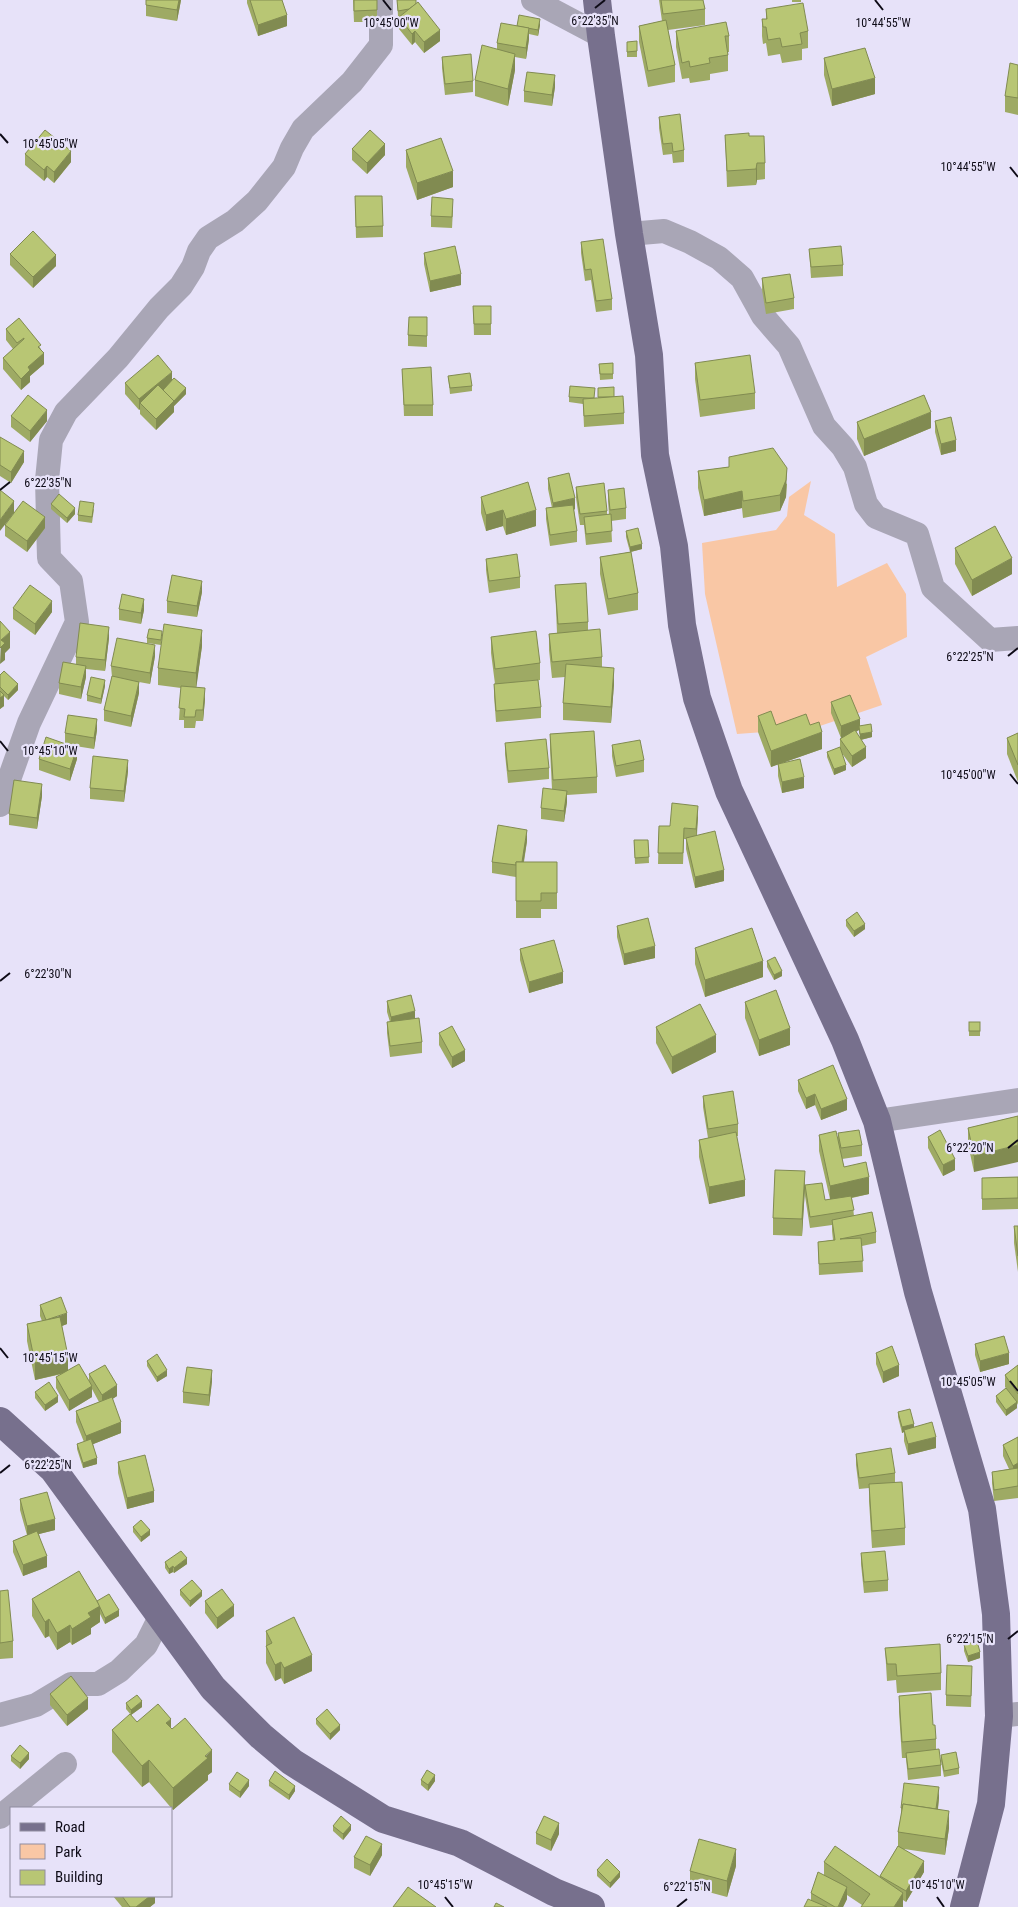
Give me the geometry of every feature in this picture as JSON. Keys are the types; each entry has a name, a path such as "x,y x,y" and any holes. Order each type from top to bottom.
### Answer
{"main road":[{"path":"598,0 601,36 629,234 649,356 655,455 674,546 682,626 697,698 730,791 845,1040 878,1121 918,1292 982,1509 1009,1715 990,1804 964,1907"},
{"path":"0,1421 53,1469 213,1688 261,1736 292,1762 383,1819 460,1843 554,1892 591,1907"}],"street":[{"path":"0,805 29,723 77,622 71,581 49,558 47,480 51,440 66,412 118,358 159,308 181,286 208,238 235,221 257,201 284,167 303,129 352,82 381,45 381,0"},
{"path":"533,0 601,36"},
{"path":"629,234 664,231 690,242 719,258 742,278 764,316 790,346 824,426 843,447 855,467 866,504 876,517 917,534 933,588 990,640 1018,638"},
{"path":"878,1121 1018,1100"},
{"path":"0,1715 36,1705 70,1684 98,1684 119,1671 146,1645 160,1616"},
{"path":"12,1807 65,1764"},
{"path":"0,1817 10,1809"}],"green space":[{"path":"811,481 804,515 835,534 837,587 887,563 906,594 907,637 866,657 882,705 814,728 737,734 705,594 702,543 776,530 787,516 789,497"}],"building":[{"path":"146,0 179,0 177,10 146,5"},
{"path":"250,0 282,0 287,15 258,25"},
{"path":"354,0 377,0 377,10 354,11"},
{"path":"397,0 416,0 416,4 409,9 398,11"},
{"path":"661,0 703,0 705,9 663,14"},
{"path":"418,2 440,30 424,42 415,31 412,34 399,17"},
{"path":"803,3 808,31 800,33 802,44 782,47 780,38 768,40 766,27 763,27 762,19 767,19 766,9"},
{"path":"519,15 540,19 538,30 517,26"},
{"path":"666,20 675,65 648,71 639,26"},
{"path":"726,22 729,36 725,36 728,55 709,58 710,63 690,67 689,61 682,63 676,31"},
{"path":"501,23 529,28 526,48 497,43"},
{"path":"637,41 637,51 627,52 627,42"},
{"path":"482,45 515,54 508,89 475,80"},
{"path":"865,48 875,78 832,89 824,58"},
{"path":"471,54 473,81 445,84 442,57"},
{"path":"1010,63 1018,65 1018,98 1005,96"},
{"path":"527,72 555,75 552,95 524,91"},
{"path":"680,114 684,150 673,152 672,143 663,144 659,117"},
{"path":"45,130 71,151 54,172 47,166 44,170 25,154"},
{"path":"370,130 385,144 367,163 352,149"},
{"path":"749,133 749,136 764,136 765,163 757,163 756,169 727,171 725,135"},
{"path":"441,138 453,171 417,183 406,150"},
{"path":"355,196 382,196 383,226 356,227"},
{"path":"432,197 453,199 452,217 431,216"},
{"path":"33,231 56,255 33,277 10,254"},
{"path":"603,239 612,299 596,301 591,269 585,270 581,242"},
{"path":"455,246 461,274 430,281 424,253"},
{"path":"841,246 843,265 811,267 809,249"},
{"path":"790,274 794,298 766,303 762,278"},
{"path":"473,306 491,306 491,324 474,324"},
{"path":"409,317 427,317 427,336 408,335"},
{"path":"19,318 41,345 38,347 44,353 28,367 30,370 21,379 3,358 24,339 17,343 6,329"},
{"path":"158,355 172,372 139,399 125,383"},
{"path":"750,355 755,393 700,400 695,363"},
{"path":"613,363 613,374 600,374 599,364"},
{"path":"431,367 433,405 404,405 402,369"},
{"path":"470,373 472,386 450,388 448,376"},
{"path":"174,378 186,388 174,401 163,390"},
{"path":"158,385 174,401 156,419 140,403"},
{"path":"570,386 595,388 594,398 569,397"},
{"path":"614,387 614,397 598,397 598,388"},
{"path":"28,395 47,410 30,431 11,416"},
{"path":"924,395 931,412 864,439 857,422"},
{"path":"623,396 624,413 584,416 583,399"},
{"path":"951,417 956,440 941,444 935,421"},
{"path":"0,437 24,451 11,472 0,465"},
{"path":"773,448 787,468 786,480 780,495 743,501 742,491 704,500 698,471 729,467 729,457"},
{"path":"569,473 575,498 553,503 548,478"},
{"path":"528,482 536,510 506,519 503,510 486,515 481,497"},
{"path":"604,483 607,511 580,514 576,487"},
{"path":"624,488 626,508 610,510 608,490"},
{"path":"0,490 14,501 0,520"},
{"path":"59,494 75,508 67,518 51,504"},
{"path":"23,501 45,517 27,541 5,525"},
{"path":"80,501 94,503 92,517 78,515"},
{"path":"573,505 577,531 550,535 546,508"},
{"path":"611,514 612,531 586,534 584,517"},
{"path":"995,526 1012,558 972,580 955,548"},
{"path":"638,528 642,544 630,547 626,531"},
{"path":"631,552 638,593 608,599 600,557"},
{"path":"517,554 520,577 489,581 486,559"},
{"path":"172,575 202,581 197,606 167,601"},
{"path":"586,583 588,622 558,624 555,585"},
{"path":"30,585 52,601 35,624 13,608"},
{"path":"122,594 144,599 141,613 119,609"},
{"path":"0,621 10,632 1,640 5,643 0,648"},
{"path":"80,623 109,627 105,660 76,657"},
{"path":"164,624 202,630 196,673 158,668"},
{"path":"149,629 162,631 161,640 147,638"},
{"path":"600,629 602,657 552,662 549,634"},
{"path":"536,631 540,663 495,669 491,637"},
{"path":"117,638 155,645 150,673 111,666"},
{"path":"63,662 86,666 81,687 59,683"},
{"path":"566,664 614,668 611,707 563,703"},
{"path":"4,671 18,684 8,695 0,687 0,675"},
{"path":"112,676 139,682 131,716 104,710"},
{"path":"91,677 105,680 101,699 87,695"},
{"path":"538,680 541,707 496,711 494,684"},
{"path":"181,686 205,688 203,710 196,710 195,717 184,717 185,709 179,708"},
{"path":"850,695 860,719 841,726 831,702"},
{"path":"771,711 776,725 806,714 810,725 819,722 822,732 771,751 758,716"},
{"path":"68,715 97,719 94,738 65,733"},
{"path":"871,724 872,732 860,734 859,726"},
{"path":"855,730 866,747 852,756 840,739"},
{"path":"594,731 597,777 553,780 550,734"},
{"path":"1018,733 1018,765 1007,738"},
{"path":"46,737 77,748 70,769 39,759"},
{"path":"546,739 549,768 508,771 505,743"},
{"path":"640,740 644,760 616,766 612,745"},
{"path":"840,747 846,765 834,769 827,752"},
{"path":"93,756 128,760 124,791 90,788"},
{"path":"800,759 804,777 782,782 778,764"},
{"path":"14,780 42,784 37,818 9,814"},
{"path":"543,788 567,791 564,811 541,808"},
{"path":"672,803 698,806 696,829 684,828 683,853 658,853 659,826 670,826"},
{"path":"498,825 527,830 522,862 516,862 516,865 492,862"},
{"path":"715,831 724,870 695,877 686,838"},
{"path":"634,840 648,840 649,857 635,858"},
{"path":"516,862 557,862 557,893 541,893 541,901 516,901"},
{"path":"857,912 865,924 854,931 846,920"},
{"path":"648,918 655,946 624,954 617,926"},
{"path":"752,928 763,961 705,980 695,948"},
{"path":"554,940 563,972 529,982 520,949"},
{"path":"775,957 782,971 774,975 767,961"},
{"path":"776,990 790,1028 759,1040 745,1002"},
{"path":"411,995 415,1011 391,1017 387,1001"},
{"path":"700,1004 716,1035 672,1057 656,1027"},
{"path":"419,1018 422,1042 390,1046 387,1022"},
{"path":"969,1022 980,1022 980,1031 969,1031"},
{"path":"452,1026 465,1050 452,1057 439,1033"},
{"path":"833,1065 847,1099 821,1109 815,1094 806,1098 798,1080"},
{"path":"733,1091 738,1124 708,1129 703,1096"},
{"path":"1018,1116 1018,1145 974,1156 968,1128"},
{"path":"859,1130 862,1145 841,1148 838,1133"},
{"path":"940,1130 955,1159 943,1165 928,1137"},
{"path":"836,1131 844,1167 866,1162 869,1177 830,1186 819,1135"},
{"path":"736,1132 745,1180 709,1187 699,1140"},
{"path":"775,1170 805,1171 802,1219 773,1218"},
{"path":"1018,1177 1018,1198 982,1199 982,1178"},
{"path":"822,1183 825,1200 851,1196 854,1210 810,1217 805,1185"},
{"path":"872,1212 876,1232 840,1239 861,1238 863,1261 819,1264 818,1242 835,1240 832,1220"},
{"path":"1014,1226 1018,1226 1018,1256"},
{"path":"61,1297 67,1313 46,1320 40,1305"},
{"path":"60,1317 68,1356 35,1363 27,1324"},
{"path":"1004,1336 1009,1353 980,1361 975,1344"},
{"path":"892,1346 899,1365 883,1372 876,1353"},
{"path":"157,1354 167,1370 157,1377 147,1361"},
{"path":"79,1364 92,1386 69,1400 56,1377"},
{"path":"105,1365 117,1385 102,1395 89,1374"},
{"path":"1018,1365 1018,1394 1005,1375"},
{"path":"187,1367 212,1370 209,1395 183,1392"},
{"path":"49,1382 58,1396 45,1405 35,1392"},
{"path":"1006,1388 1017,1402 1006,1410 996,1396"},
{"path":"112,1397 121,1422 86,1436 76,1411"},
{"path":"910,1409 914,1424 902,1427 898,1412"},
{"path":"932,1422 936,1437 908,1444 904,1430"},
{"path":"1018,1437 1018,1463 1013,1466 1003,1445"},
{"path":"91,1439 97,1458 83,1463 77,1444"},
{"path":"891,1448 895,1473 859,1478 856,1454"},
{"path":"145,1455 154,1491 127,1498 118,1462"},
{"path":"1018,1468 1018,1486 994,1490 992,1472"},
{"path":"902,1482 905,1528 872,1531 869,1484"},
{"path":"47,1492 55,1519 27,1526 20,1499"},
{"path":"141,1520 150,1530 141,1537 133,1527"},
{"path":"37,1531 47,1556 23,1565 13,1541"},
{"path":"181,1551 187,1558 174,1568 173,1566 169,1569 165,1562"},
{"path":"885,1551 888,1580 864,1582 861,1553"},
{"path":"79,1571 100,1606 88,1613 91,1617 72,1629 70,1625 57,1633 49,1619 45,1622 32,1599"},
{"path":"192,1580 202,1591 190,1601 180,1590"},
{"path":"222,1589 234,1605 217,1618 205,1601"},
{"path":"8,1590 13,1641 0,1643 0,1591"},
{"path":"109,1594 119,1610 105,1618 97,1601"},
{"path":"294,1617 312,1655 284,1668 281,1662 275,1665 266,1646 272,1643 266,1631"},
{"path":"977,1641 980,1652 968,1656 964,1645"},
{"path":"940,1644 941,1673 897,1676 896,1664 887,1664 885,1648"},
{"path":"947,1665 972,1666 971,1696 946,1695"},
{"path":"71,1676 88,1698 67,1715 50,1694"},
{"path":"931,1693 936,1739 902,1742 899,1696"},
{"path":"137,1695 142,1701 131,1710 126,1703"},
{"path":"158,1704 171,1719 166,1723 172,1729 185,1718 212,1750 205,1756 208,1758 173,1788 149,1760 142,1766 112,1730 130,1714 137,1722"},
{"path":"327,1709 340,1725 330,1734 316,1719"},
{"path":"20,1745 29,1753 20,1763 11,1756"},
{"path":"939,1749 941,1765 908,1769 906,1753"},
{"path":"956,1752 959,1768 944,1771 941,1755"},
{"path":"427,1770 435,1775 428,1785 421,1780"},
{"path":"275,1771 295,1786 289,1795 269,1781"},
{"path":"237,1772 249,1780 240,1792 229,1784"},
{"path":"904,1783 939,1787 936,1809 903,1804 901,1808"},
{"path":"903,1804 949,1811 945,1839 898,1832"},
{"path":"341,1816 351,1825 343,1834 333,1826"},
{"path":"544,1816 559,1823 551,1840 536,1833"},
{"path":"366,1836 382,1844 370,1865 354,1857"},
{"path":"699,1839 736,1849 727,1881 690,1871"},
{"path":"835,1846 903,1893 894,1907 861,1907 870,1894 824,1862"},
{"path":"898,1846 924,1861 906,1891 880,1876"},
{"path":"607,1859 620,1872 610,1883 597,1870"},
{"path":"818,1872 847,1887 838,1907 811,1893"},
{"path":"408,1887 436,1907 393,1907"},
{"path":"123,1897 149,1897 136,1907 130,1907"},
{"path":"808,1899 827,1907 804,1907"},
{"path":"496,1903 504,1907 494,1907"}]}
